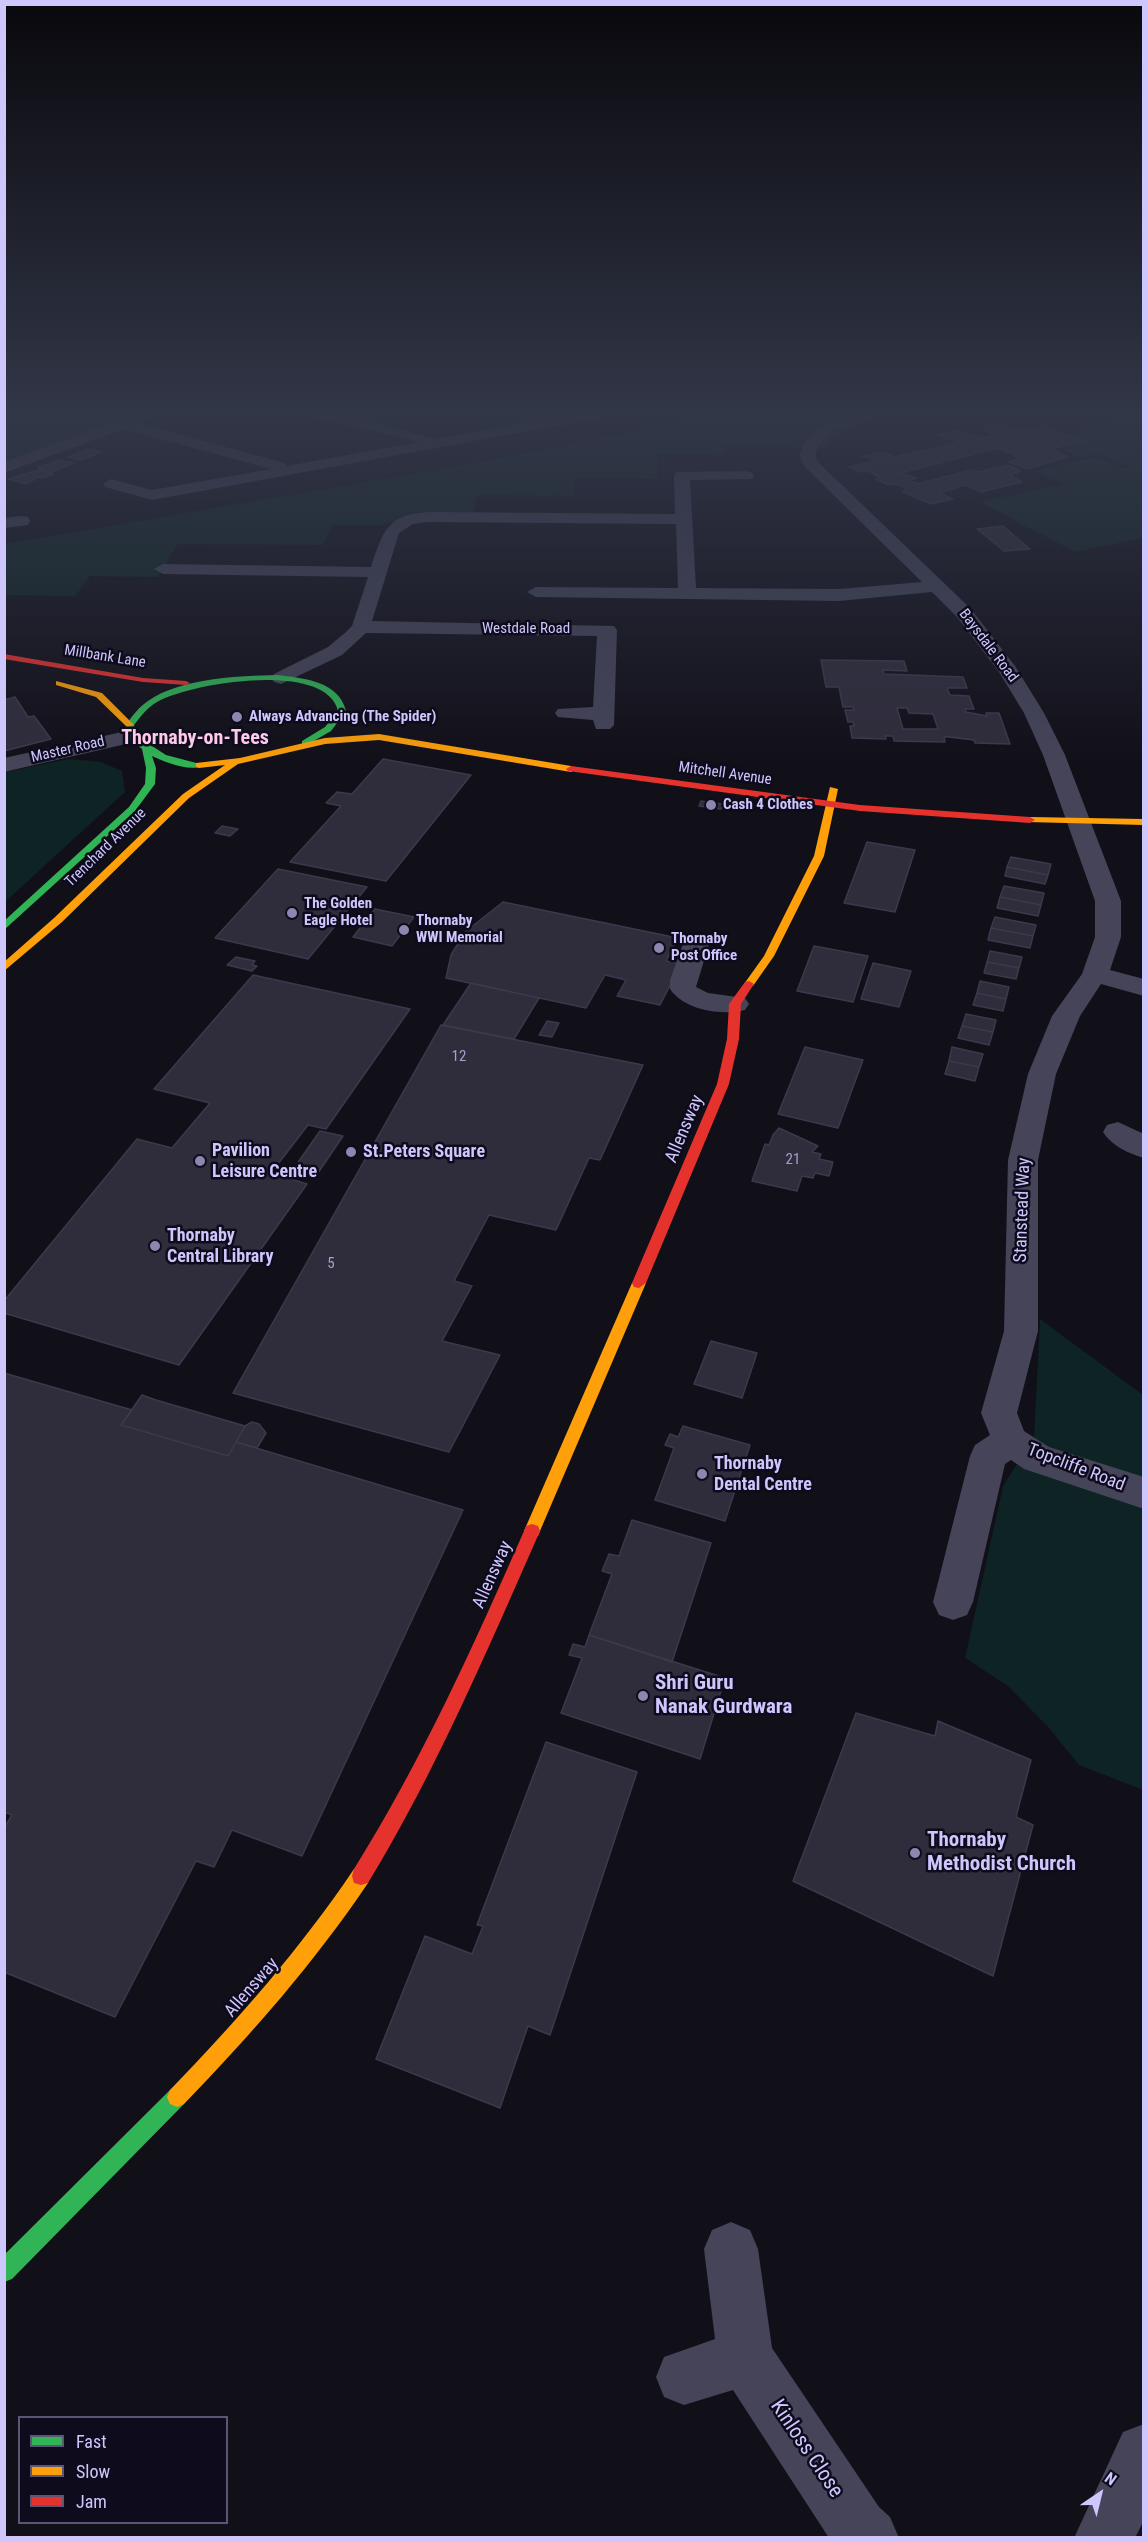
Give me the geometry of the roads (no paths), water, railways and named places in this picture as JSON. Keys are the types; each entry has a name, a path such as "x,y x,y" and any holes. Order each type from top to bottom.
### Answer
{"street":[{"path":"281,678 299,667 339,650 353,638 361,627 392,533"},
{"path":"685,533 687,593"},
{"name":"Baysdale Road","path":"882,533 937,586 990,644 1015,680 1049,744 1073,809"},
{"path":"163,569 378,572"},
{"path":"536,592 839,595 937,586"},
{"name":"Westdale Road","path":"361,627 607,630 603,719 565,713"},
{"name":"Millbank Lane","path":"4,656 143,680 201,683"},
{"path":"136,737 140,711 154,700 176,690 201,683 252,678 281,678 316,686 355,706"},
{"name":"Millbank Lane","path":"46,681 76,686 99,695 136,737"},
{"name":"Mitchell Avenue","path":"136,737 161,758 193,764 238,761 287,751 305,743 335,721 342,711 337,698"},
{"name":"Master Road","path":"4,765 136,737"},
{"name":"Trenchard Avenue","path":"4,927 132,808 150,784 151,768 136,737"},
{"name":"Mitchell Avenue","path":"305,743 376,737 579,770 828,805 953,817 1073,809 1143,822"},
{"name":"Trenchard Avenue","path":"4,968 175,803 208,778 238,761"},
{"path":"697,941 683,980 684,989 690,996 703,1000 735,1004 769,956 819,856 833,789"},
{"name":"Stanstead Way","path":"1010,1441 999,1413 1021,1331 1023,1160 1042,1074 1066,1016 1095,974 1108,937 1108,901 1073,809"},
{"path":"4,952 20,955"},
{"path":"1095,974 1143,988"},
{"name":"Allensway","path":"4,2271 254,2015 350,1893 393,1827 444,1729 543,1508 723,1084 734,1039 735,1004"},
{"path":"1118,1132 1143,1148"},
{"path":"953,1602 988,1456 1010,1441"},
{"name":"Topcliffe Road","path":"1010,1441 1037,1458 1143,1493"},
{"name":"Kinloss Close","path":"731,2249 746,2358 858,2528 869,2538"},
{"path":"684,2377 746,2358"},
{"path":"1104,2538 1143,2453"}],"place":[{"name":"Always Advancing (The Spider)","path":"237,717"},
{"name":"Cash 4 Clothes","path":"711,805"},
{"name":"The Golden Eagle Hotel","path":"292,913"},
{"name":"Thornaby WWI Memorial","path":"404,930"},
{"name":"Thornaby Post Office","path":"659,948"},
{"name":"St.Peters Square","path":"351,1152"},
{"name":"Pavilion Leisure Centre","path":"200,1161"},
{"name":"Thornaby Central Library","path":"155,1246"},
{"name":"Thornaby Dental Centre","path":"702,1474"},
{"name":"Shri Guru Nanak Gurdwara","path":"643,1696"},
{"name":"Thornaby Methodist Church","path":"915,1853"}],"district":[{"name":"Thornaby-on-Tees","path":"195,739"}]}
